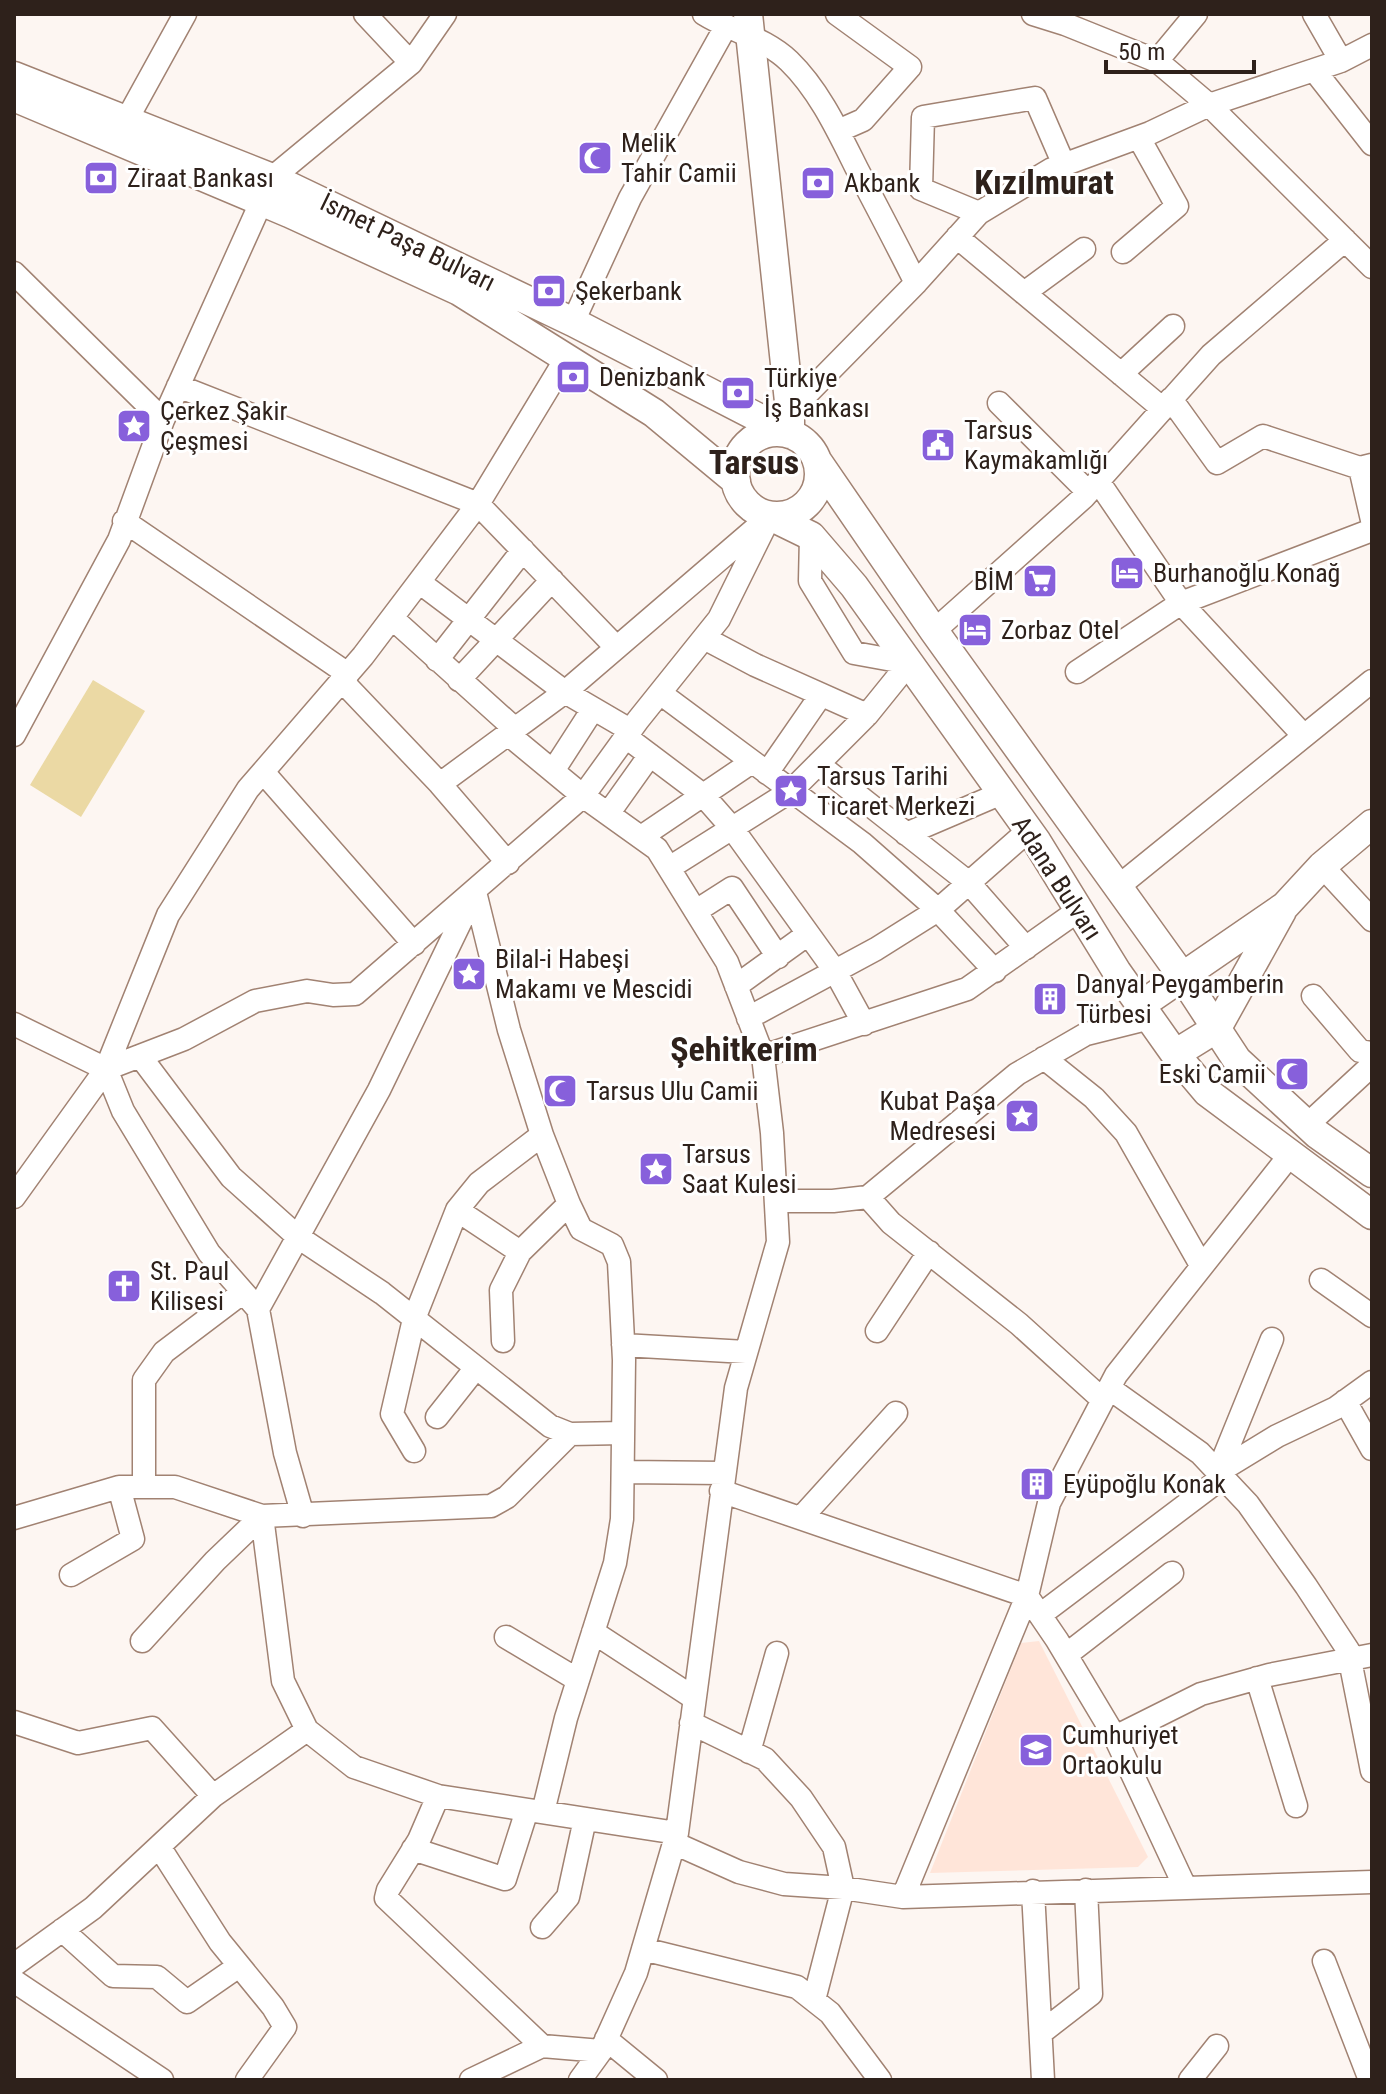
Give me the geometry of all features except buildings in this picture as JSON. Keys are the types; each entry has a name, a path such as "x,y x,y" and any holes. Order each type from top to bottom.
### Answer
{"main road":[{"path":"741,26 790,422 812,449 820,477 809,503 797,512 770,516 756,511 745,502 736,481 737,463 751,441 763,434 777,432 790,422"},
{"name":"İsmet Paşa Bulvarı","path":"14,76 126,121 267,189 573,322 790,422"},
{"path":"14,97 267,189 459,291 654,413 736,481"},
{"name":"Adana Bulvarı","path":"818,462 934,631 1119,886 1237,1060 1307,1125 1372,1173"},
{"name":"Adana Bulvarı","path":"770,516 811,536 854,586 1029,830 1145,1011 1207,1092 1372,1215"},
{"path":"1145,1011 1182,976 1285,906 1322,866 1372,824"},
{"path":"1175,1054 1217,1028 1285,906"}],"street":[{"path":"126,121 185,14"},
{"path":"365,14 411,63"},
{"path":"14,735 119,540 163,420 267,189 411,63 445,14"},
{"path":"704,14 741,26 787,59 813,90 838,131 916,283"},
{"path":"837,14 910,67 863,120 838,131"},
{"path":"1033,14 1157,61 1209,105 1372,267"},
{"path":"1157,61 1196,14"},
{"path":"1314,14 1341,61"},
{"path":"573,322 630,198 741,26"},
{"path":"790,422 979,213 1052,169 1139,138 1209,105 1341,61 1372,46"},
{"path":"1314,70 1372,144"},
{"path":"979,213 921,189 923,117 1035,98 1064,165"},
{"path":"1123,252 1177,206 1139,138"},
{"path":"957,237 1121,374 1167,404 1217,463 1263,436 1366,467 1372,520"},
{"path":"934,631 1093,487 1211,355 1345,240"},
{"path":"1024,293 1084,249"},
{"path":"14,273 163,420"},
{"path":"1121,374 1173,326"},
{"path":"14,1197 106,1069 168,915 248,789 345,677 478,504 567,357"},
{"path":"178,386 478,504 616,647"},
{"path":"999,403 1093,487 1181,603 1304,736"},
{"path":"106,1069 184,1039 255,1001 307,991 355,994 583,796 719,619 770,516"},
{"path":"440,784 565,692 770,516"},
{"path":"124,521 345,677 508,863"},
{"path":"1077,672 1181,603 1372,530"},
{"path":"669,868 791,791 867,715 909,663 854,653 810,581 811,536"},
{"path":"437,660 523,550"},
{"path":"459,680 552,580"},
{"path":"419,582 565,692 628,734 650,755 703,795 732,828 835,971 864,1024"},
{"path":"392,618 553,771 657,849 727,962 763,1056 778,1242 736,1388 676,1838 636,1973 603,2045 580,2080"},
{"path":"704,638 867,715"},
{"path":"1119,886 1372,681"},
{"path":"660,693 862,843 938,910 995,971"},
{"path":"641,837 703,795 760,768 821,695"},
{"path":"553,771 593,709"},
{"path":"608,814 650,755"},
{"path":"818,764 969,883 1026,948"},
{"path":"263,772 414,944"},
{"path":"906,834 1002,793"},
{"path":"748,1018 938,910 1029,830"},
{"path":"1322,866 1372,920"},
{"path":"696,911 732,888 778,957"},
{"path":"413,1849 505,1879 535,1811 578,1680 615,1563 622,1519 623,1345 619,1262 612,1245 581,1229 542,1135 509,1030 475,892"},
{"path":"144,1487 144,1380 164,1352 250,1301 298,1237 379,1090 475,892"},
{"path":"763,1056 967,989 1079,910"},
{"path":"736,986 808,934"},
{"path":"1313,996 1360,1051 1372,1053"},
{"path":"776,1201 833,1201 868,1197 1017,1074 1086,1034 1145,1011"},
{"path":"14,1024 106,1069 123,1111 209,1253 250,1301 303,1516"},
{"path":"140,1056 231,1177 298,1237 382,1293 550,1426 570,1434 623,1433"},
{"path":"1044,1058 1094,1098 1126,1133 1201,1265"},
{"path":"1307,1125 1372,1065"},
{"path":"414,1451 392,1414 414,1319 457,1210 479,1183 542,1135"},
{"path":"903,1897 1034,1606 1049,1503 1116,1375 1290,1155"},
{"path":"868,1197 891,1223 1106,1394 1200,1453 1248,1504 1348,1650 1361,1657"},
{"path":"503,1341 501,1290 520,1252 569,1204"},
{"path":"457,1210 520,1252"},
{"path":"877,1331 929,1252"},
{"path":"1321,1280 1372,1316"},
{"path":"1221,1474 1272,1339"},
{"path":"623,1345 746,1352"},
{"path":"437,1417 475,1369"},
{"path":"1034,1606 1277,1436 1345,1401 1372,1382"},
{"path":"1345,1401 1372,1449"},
{"path":"801,1518 896,1413"},
{"path":"14,1518 119,1487 175,1487 262,1516 491,1506 507,1497 570,1434"},
{"path":"623,1472 723,1482 801,1518 1034,1606 1115,1737 1185,1887"},
{"path":"71,1575 133,1539 119,1487"},
{"path":"142,1641 215,1561 262,1516"},
{"path":"262,1516 283,1681 307,1730 354,1767 438,1796 585,1819 676,1838 739,1872 784,1884 843,1888 903,1897 1372,1882"},
{"path":"1066,1655 1172,1573"},
{"path":"593,1632 694,1698"},
{"path":"506,1637 578,1680"},
{"path":"749,1752 777,1653"},
{"path":"1115,1737 1201,1694 1257,1678 1361,1657"},
{"path":"1361,1657 1372,1771"},
{"path":"1257,1678 1296,1806"},
{"path":"14,1722 78,1743 152,1728 213,1796"},
{"path":"691,1723 765,1759 801,1798 834,1847 843,1888 814,2000"},
{"path":"14,1965 93,1908 213,1796 307,1730"},
{"path":"438,1796 386,1898 542,2046"},
{"path":"542,1927 568,1897 585,1819"},
{"path":"160,1848 220,1942 273,2007 285,2027 247,2080"},
{"path":"1042,2032 1091,1994 1086,1890"},
{"path":"1033,1891 1043,2080"},
{"path":"62,1930 113,1976 157,1977 187,2002 239,1966"},
{"path":"643,1949 797,1987 830,2013 880,2080"},
{"path":"1324,1961 1370,2080"},
{"path":"14,1981 162,2080"},
{"path":"471,2080 542,2046 603,2045 656,2080"},
{"path":"1190,2080 1217,2046"}],"shaded area":[{"path":"93,680 145,711 81,817 30,785"},
{"name":"Cumhuriyet Ortaokulu","path":"1039,1641 1148,1857 1138,1867 930,1873 1021,1643"}],"place":[{"name":"Melik Tahir Camii","path":"595,158"},
{"name":"Ziraat Bankası","path":"101,178"},
{"name":"Akbank","path":"818,183"},
{"name":"Şekerbank","path":"549,291"},
{"name":"Denizbank","path":"573,377"},
{"name":"Türkiye İş Bankası","path":"738,393"},
{"name":"Çerkez Şakir Çeşmesi","path":"134,426"},
{"name":"Tarsus Kaymakamlığı","path":"938,445"},
{"name":"Burhanoğlu Konağ","path":"1127,573"},
{"name":"BİM","path":"1040,581"},
{"name":"Zorbaz Otel","path":"975,630"},
{"name":"Tarsus Tarihi Ticaret Merkezi","path":"791,791"},
{"name":"Bilal-i Habeşi Makamı ve Mescidi","path":"469,974"},
{"name":"Danyal Peygamberin Türbesi","path":"1050,999"},
{"name":"Eski Camii","path":"1292,1074"},
{"name":"Tarsus Ulu Camii","path":"560,1091"},
{"name":"Kubat Paşa Medresesi","path":"1022,1116"},
{"name":"Tarsus Saat Kulesi","path":"656,1169"},
{"name":"St. Paul Kilisesi","path":"124,1286"},
{"name":"Eyüpoğlu Konak","path":"1037,1484"},
{"name":"Cumhuriyet Ortaokulu","path":"1036,1750"}],"district":[{"name":"Kızılmurat","path":"1044,182"},
{"name":"Tarsus","path":"754,462"},
{"name":"Şehitkerim","path":"744,1049"}]}
